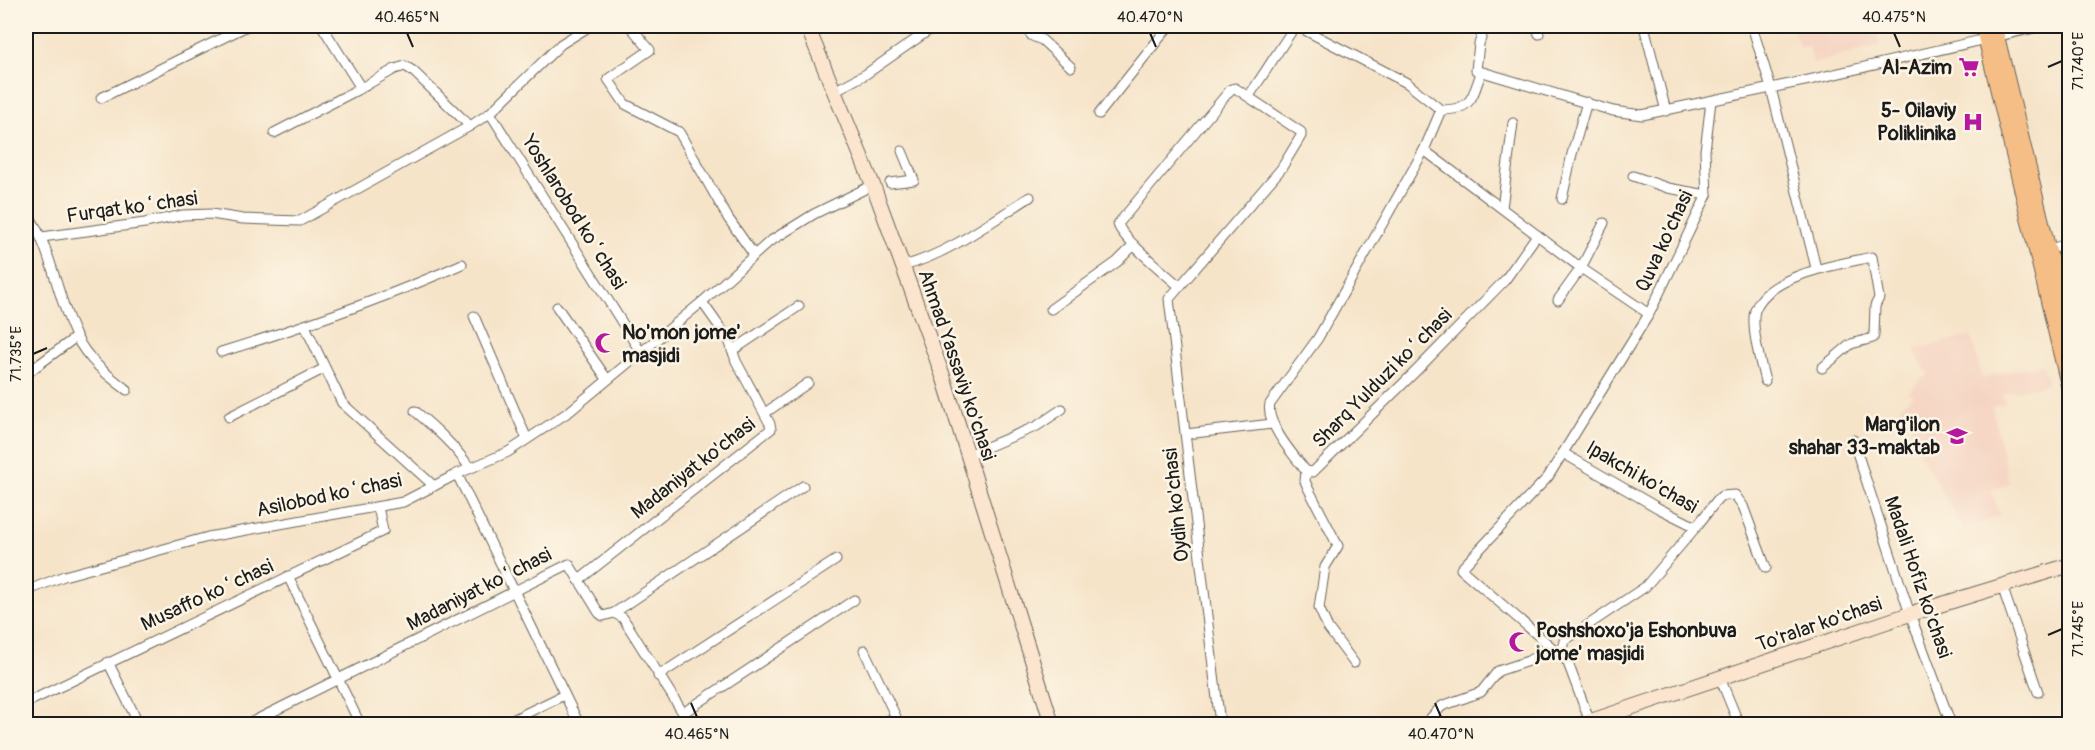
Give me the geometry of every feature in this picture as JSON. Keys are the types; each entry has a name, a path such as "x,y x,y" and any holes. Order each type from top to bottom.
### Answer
{"main road":[{"name":"Ahmad Yassaviy ko'chasi","path":"807,26 873,185 944,379 1052,724"},
{"path":"1990,32 2069,334"},
{"path":"1990,32 2070,391"},
{"name":"To'ralar ko'chasi","path":"1586,723 1910,614 2070,565"}],"street":[{"path":"101,98 247,26"},
{"path":"322,26 361,88"},
{"path":"274,133 405,66 470,126 490,113 561,44 590,26"},
{"path":"630,26 651,50 608,79 629,107 679,132 729,218 754,255"},
{"path":"834,91 866,74 935,26"},
{"path":"1024,26 1032,36 1042,40 1071,67"},
{"path":"1099,114 1169,26"},
{"path":"1179,286 1119,229 1120,220 1231,89 1235,88 1250,96 1296,26 1407,83 1441,110 1462,108 1470,101 1481,73"},
{"path":"1485,26 1475,69 1481,73 1630,114 1642,115 1771,88 1990,32 2042,26"},
{"path":"1644,26 1666,111"},
{"path":"1752,26 1771,88 1816,268"},
{"name":"Oydin ko'chasi","path":"1220,724 1186,434 1168,306 1169,299 1179,286 1281,168 1301,136 1301,132 1250,96"},
{"name":"Quva ko'chasi","path":"1551,648 1461,569 1548,477 1649,314 1707,195 1705,151 1711,101"},
{"path":"1562,199 1587,102"},
{"path":"1186,434 1272,424 1268,411 1270,404 1318,339 1424,150 1441,110"},
{"name":"Yoshlarobod koʻchasi","path":"490,113 640,351"},
{"path":"1502,208 1513,123"},
{"name":"Furqat koʻchasi","path":"42,237 145,223 183,215 211,214 243,219 300,221 470,126"},
{"path":"1424,150 1581,268 1649,314"},
{"path":"890,183 914,180 902,151"},
{"path":"1633,176 1668,188 1707,195"},
{"name":"Asilobod koʻchasi","path":"26,591 64,576 208,537 403,502 457,474 508,452 570,411 702,302 769,242 814,214 873,185"},
{"path":"903,266 920,262 961,240 1030,197"},
{"name":"Furqat koʻchasi","path":"26,211 42,237 76,337 97,366 127,390"},
{"path":"1558,300 1581,268 1604,223"},
{"name":"Sharq Yulduzi koʻchasi","path":"1272,424 1306,471 1313,472 1505,280 1537,235"},
{"path":"2048,249 2070,244"},
{"path":"1051,309 1117,262 1134,245"},
{"path":"1765,381 1755,338 1754,309 1766,294 1816,268 1872,257 1879,298 1875,306 1873,338 1851,344 1822,368"},
{"path":"220,352 305,326 415,285 462,264"},
{"name":"Madaniyat ko'chasi","path":"579,580 771,429 771,424 732,351 729,340 702,302"},
{"path":"732,351 799,306"},
{"path":"557,307 607,380"},
{"path":"474,316 527,439"},
{"path":"305,326 342,403 434,486"},
{"path":"26,374 76,337"},
{"path":"229,417 325,368"},
{"path":"765,413 808,383"},
{"path":"968,454 1037,426 1062,409"},
{"path":"415,411 457,449 470,468"},
{"name":"Madali Hofiz ko'chasi","path":"1853,440 1910,614 1950,724"},
{"name":"Ipakchi ko'chasi","path":"1560,655 1564,641 1653,580 1696,527 1658,508 1563,453"},
{"path":"1306,471 1305,481 1338,546 1325,567 1320,608 1328,628 1354,663"},
{"path":"457,474 579,724"},
{"path":"614,613 803,486"},
{"path":"1696,527 1718,499 1722,496 1735,495 1743,506 1766,568"},
{"name":"Musaffo koʻchasi","path":"26,704 108,662 383,531 378,507"},
{"path":"658,676 836,560"},
{"name":"Madaniyat koʻchasi","path":"248,724 569,564 599,612 603,616 614,613 623,618 690,724"},
{"path":"288,576 360,724"},
{"path":"2002,586 2038,692"},
{"path":"683,712 854,600"},
{"path":"1425,724 1443,706 1481,692 1498,671 1528,661 1551,648 1568,663 1586,723"},
{"path":"864,650 896,717 880,724"},
{"path":"108,662 139,724"},
{"path":"1720,678 1740,724"},
{"path":"504,724 564,695"}],"shaded area":[{"path":"1793,26 1875,26 1880,45 1813,64 1809,46 1799,48"},
{"name":"Marg'ilon shahar 33-maktab","path":"1971,336 1982,378 2043,364 2048,384 2003,394 2005,403 1992,407 2009,484 1991,490 2000,515 1964,531 1915,444 1919,442 1906,415 1899,408 1913,395 1909,392 1928,375 1914,349"}],"place":[{"name":"Al-Azim","path":"1969,67"},
{"name":"5- Oilaviy Poliklinika","path":"1973,122"},
{"name":"No'mon jome' masjidi","path":"605,343"},
{"name":"Marg'ilon shahar 33-maktab","path":"1957,436"},
{"name":"Poshshoxo'ja Eshonbuva jome' masjidi","path":"1519,642"}]}
